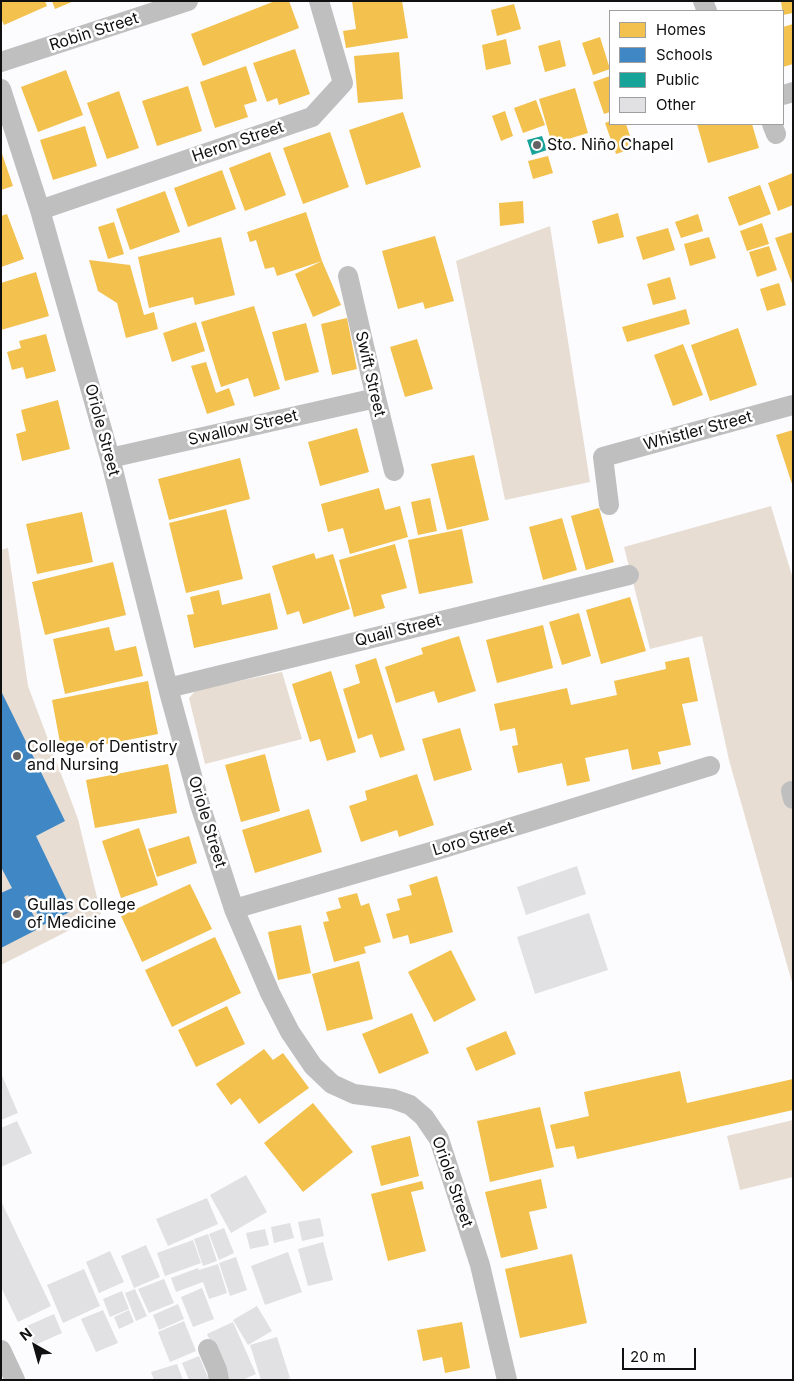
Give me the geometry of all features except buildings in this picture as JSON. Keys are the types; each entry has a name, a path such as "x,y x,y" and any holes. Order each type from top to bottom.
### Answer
{"street":[{"name":"Robin Street","path":"1,62 188,1"},
{"name":"Heron Street","path":"40,210 312,117 343,82 318,1"},
{"name":"Oriole Street","path":"1,89 40,210 110,458 168,688 200,805 234,909 270,993 290,1032 314,1066 332,1084 354,1094 393,1099 410,1105 424,1117 440,1139 480,1265 507,1380"},
{"name":"Swift Street","path":"348,276 394,471"},
{"name":"Swallow Street","path":"110,458 376,398"},
{"name":"Whistler Street","path":"610,506 603,457 793,405"},
{"name":"Quail Street","path":"168,688 629,575"},
{"name":"Loro Street","path":"234,909 444,848 710,766"},
{"path":"208,1349 217,1370 218,1380"},
{"path":"1,1350 15,1380"}],"shaded area":[{"path":"550,226 590,482 505,500 456,261"},
{"path":"771,506 793,579 793,986 729,760 702,636 650,649 624,547"},
{"path":"8,548 28,686 78,819 101,914 1,965 1,550"},
{"path":"282,672 302,739 205,764 189,698 196,690"},
{"path":"793,1120 793,1177 740,1190 727,1136"}],"place":[{"name":"Sto. Niño Chapel","path":"537,145"},
{"name":"College of Dentistry and Nursing","path":"17,756"},
{"name":"Gullas College of Medicine","path":"17,914"}]}
